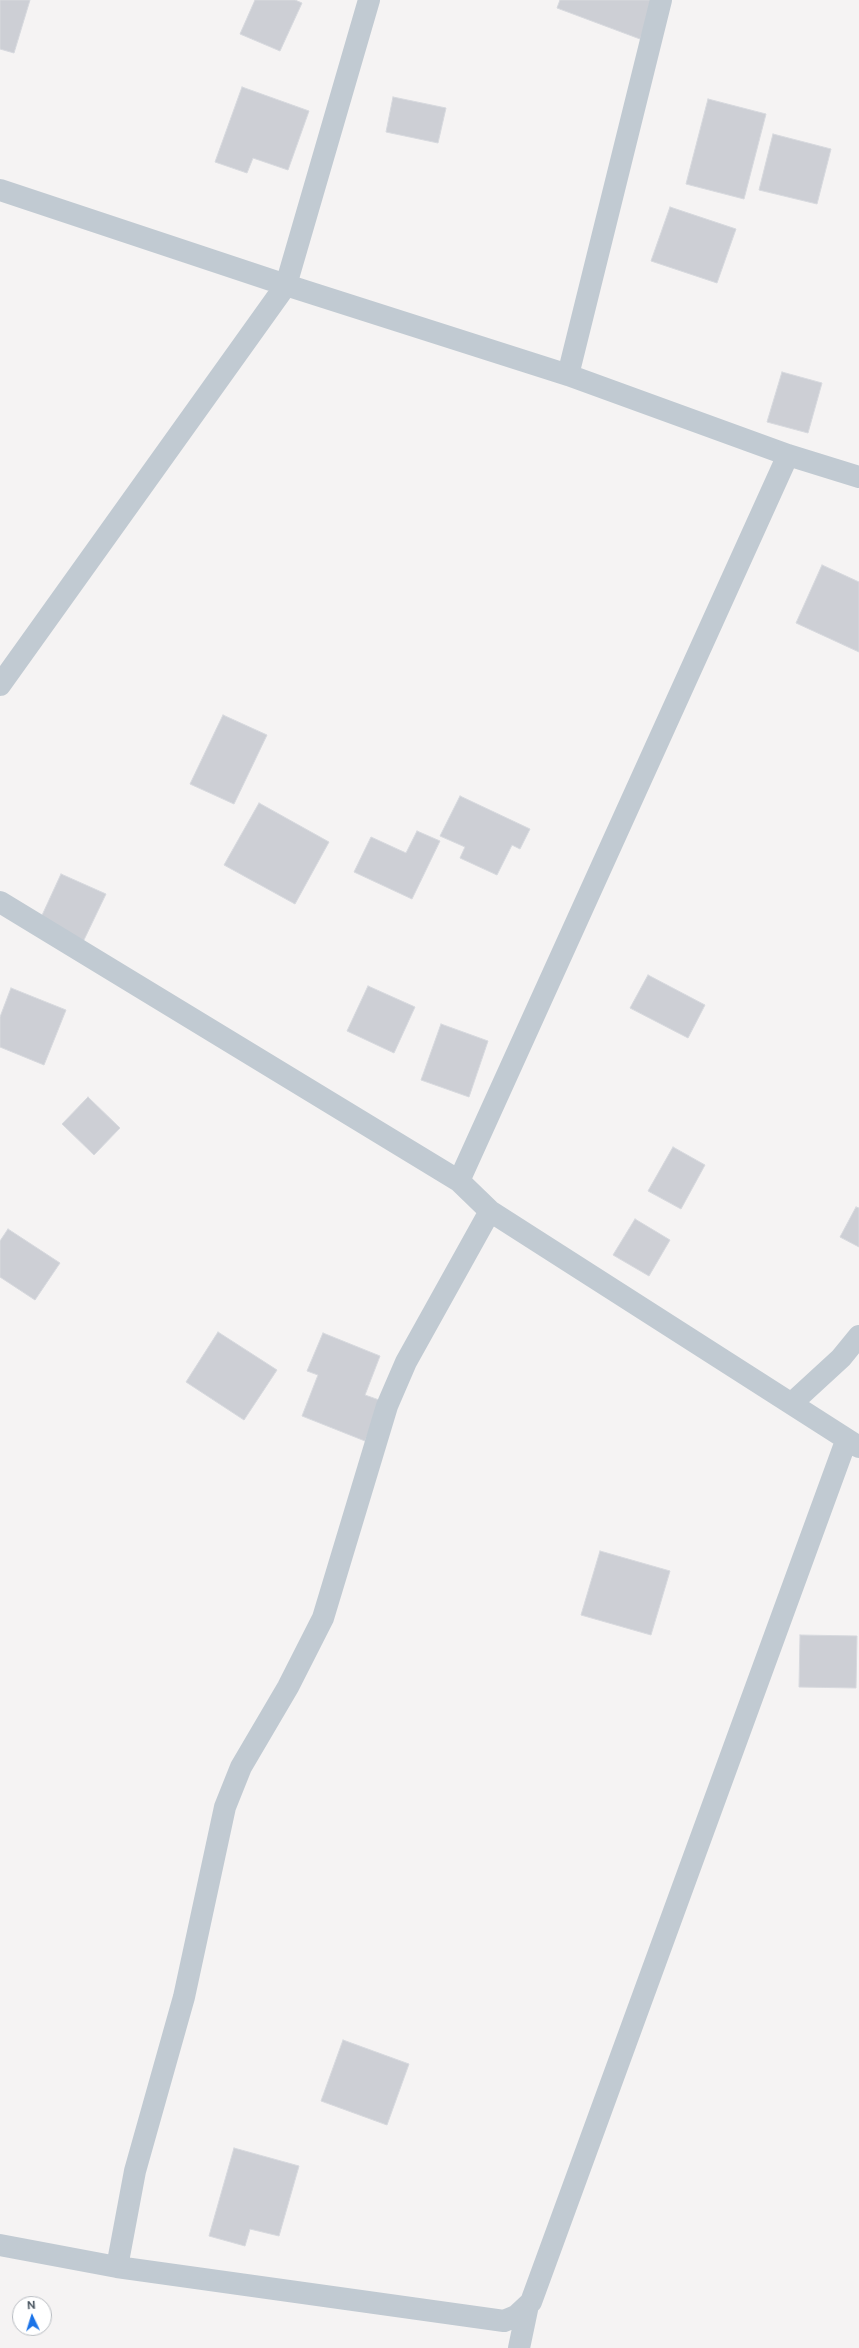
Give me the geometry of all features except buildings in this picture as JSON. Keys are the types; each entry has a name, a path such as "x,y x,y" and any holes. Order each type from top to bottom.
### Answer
{"street":[{"path":"0,685 286,285 369,0"},
{"path":"568,375 661,0"},
{"path":"0,190 286,285 568,375 788,456 859,477"},
{"path":"458,1181 788,456"},
{"path":"0,902 458,1181 490,1212 792,1403 853,1444 534,2295 528,2305 516,2316 504,2321 117,2267 0,2244"},
{"path":"117,2267 135,2171 184,1998 225,1807 241,1767 288,1687 323,1618 348,1529 387,1406 406,1362 490,1212"},
{"path":"792,1403 841,1358 859,1336"},
{"path":"519,2348 528,2305"}]}
